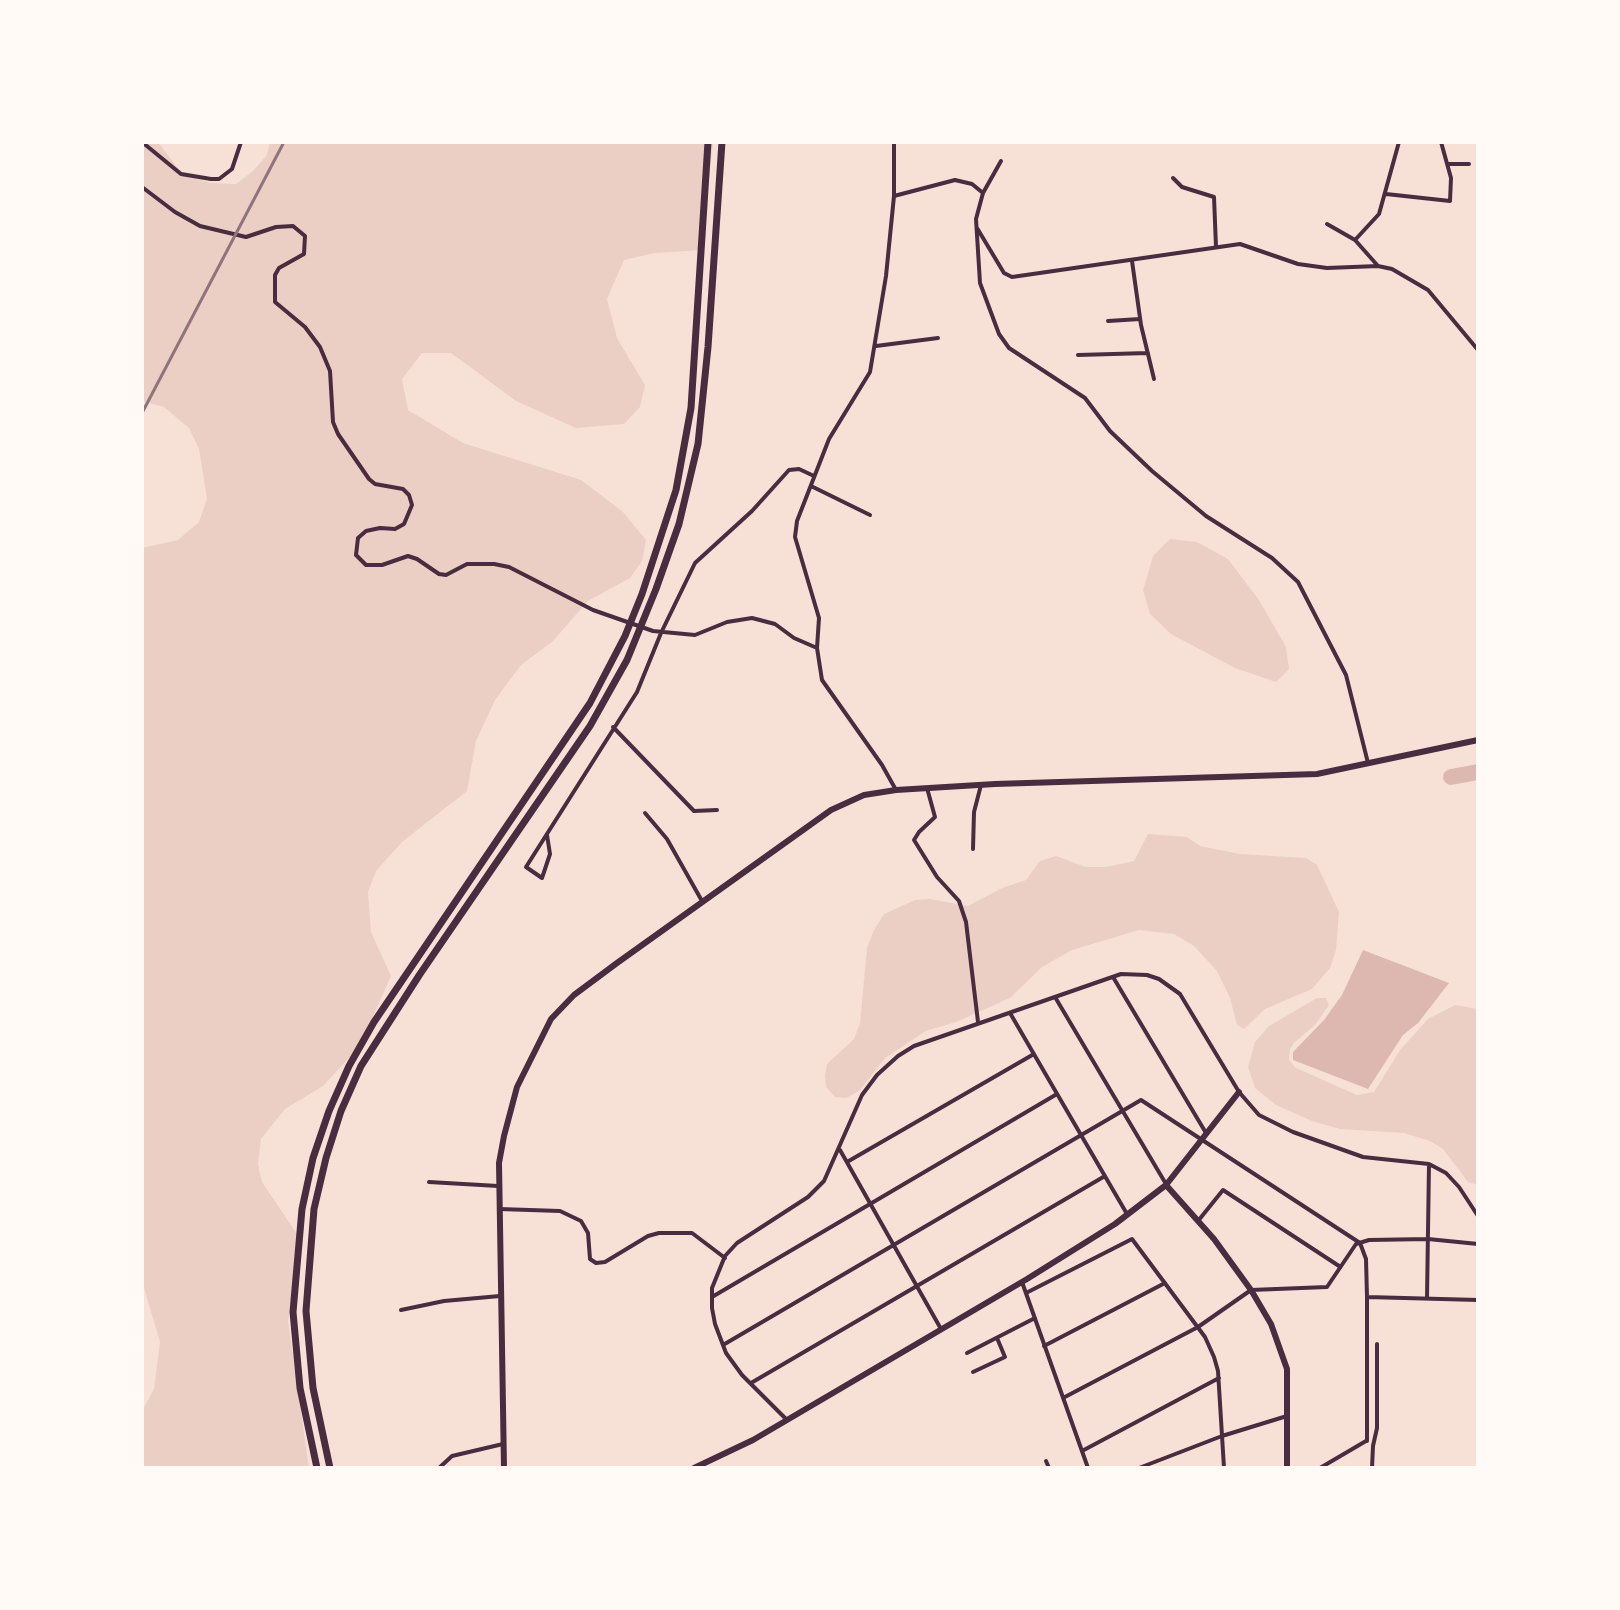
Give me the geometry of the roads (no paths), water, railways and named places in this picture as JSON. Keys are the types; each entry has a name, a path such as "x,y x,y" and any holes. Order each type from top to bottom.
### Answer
{"highway":[{"path":"317,1468 300,1388 293,1312 302,1209 313,1158 349,1066 374,1022 576,725 625,636 635,611 672,503 689,419 708,142"},
{"path":"330,1468 309,1361 307,1280 314,1209 326,1158 341,1111 361,1066 590,726 637,639 647,614 679,524 698,444 722,142"}],"street":[{"path":"142,142 181,174 219,179 232,169 241,142"},
{"path":"894,142 894,196 876,346 867,380 833,431 797,521 795,537 819,618 817,648 824,686 882,765 896,790"},
{"path":"1355,240 1376,220 1399,142"},
{"path":"1386,194 1450,201 1451,178 1441,142"},
{"path":"1001,161 983,193 976,226 980,283 999,334 1009,348 1085,398 1110,431 1206,516 1272,558 1298,582 1346,675 1368,763"},
{"path":"1447,164 1469,164"},
{"path":"1173,178 1182,187 1214,197 1216,247"},
{"path":"894,196 955,180 972,184 983,193"},
{"path":"142,187 200,226 240,237 284,225 298,228 305,236 304,254 279,268 275,275 275,302 305,327 320,347 330,371 333,422 345,446 369,479 375,484 403,489 412,505 404,524 395,529 366,531 358,538 356,555 366,565 382,565 408,556 439,574 453,573 477,562 509,567 593,610 636,627 661,633 695,635 727,622 752,618 775,624 794,638 817,648"},
{"path":"1327,224 1355,240 1378,266"},
{"path":"976,226 1004,273 1012,277 1216,247 1250,246 1298,264 1327,268 1378,266 1392,269 1428,290 1478,350"},
{"path":"1132,261 1140,319 1154,379"},
{"path":"1108,321 1140,319"},
{"path":"876,346 938,338"},
{"path":"1078,355 1148,353"},
{"path":"547,835 550,854 542,878 526,867 641,685 661,633 695,563 752,511 789,470 799,469 814,476"},
{"path":"811,486 870,515"},
{"path":"613,727 694,811 717,810"},
{"path":"504,1468 499,1163 511,1107 534,1050 551,1019 574,995 831,810 864,795 981,785 1317,774 1478,740"},
{"path":"973,849 974,812 981,785"},
{"path":"927,788 935,817 914,840 937,877 959,901 966,922 978,1024"},
{"path":"645,813 667,839 703,902"},
{"path":"786,1419 742,1375 723,1345 712,1314 712,1297 716,1275 725,1258 737,1243 808,1197 824,1181 840,1150 855,1107 887,1065 914,1046 1113,977 1147,975 1170,984 1180,994 1239,1092 1269,1121 1331,1147 1377,1160 1429,1164 1446,1173 1478,1216"},
{"path":"1113,977 1205,1137"},
{"path":"1055,997 1166,1185 1251,1290 1271,1324 1287,1369 1287,1468"},
{"path":"1010,1013 1127,1214"},
{"path":"847,1162 1034,1054"},
{"path":"694,1468 741,1446 1082,1246 1166,1185 1239,1092"},
{"path":"712,1297 1057,1094"},
{"path":"723,1345 1141,1100 1205,1137 1360,1243 1366,1259 1367,1441"},
{"path":"840,1150 942,1329"},
{"path":"1427,1298 1429,1164"},
{"path":"751,1383 1105,1176"},
{"path":"429,1182 499,1186"},
{"path":"1198,1221 1223,1190 1340,1266"},
{"path":"499,1209 560,1211 581,1221 588,1233 590,1259 596,1263 605,1262 648,1236 659,1233 692,1233 725,1258"},
{"path":"1026,1293 1132,1239 1198,1327 1214,1357 1219,1378 1224,1468"},
{"path":"1063,1398 1198,1327 1251,1290 1327,1287 1360,1243 1369,1240 1428,1239 1478,1244"},
{"path":"1022,1282 1088,1468"},
{"path":"1044,1346 1165,1283"},
{"path":"401,1310 444,1301 500,1296"},
{"path":"1367,1297 1478,1300"},
{"path":"967,1353 1035,1318"},
{"path":"973,1372 1005,1357 997,1338"},
{"path":"1372,1468 1377,1428 1377,1344"},
{"path":"1082,1451 1219,1378"},
{"path":"1139,1468 1222,1436 1287,1416"},
{"path":"1320,1468 1367,1441 1374,1441"},
{"path":"439,1468 452,1456 503,1444"},
{"path":"1046,1461 1049,1468"}],"waterway":[{"path":"1451,777 1478,772"}],"railway":[{"path":"142,413 284,142"}]}
